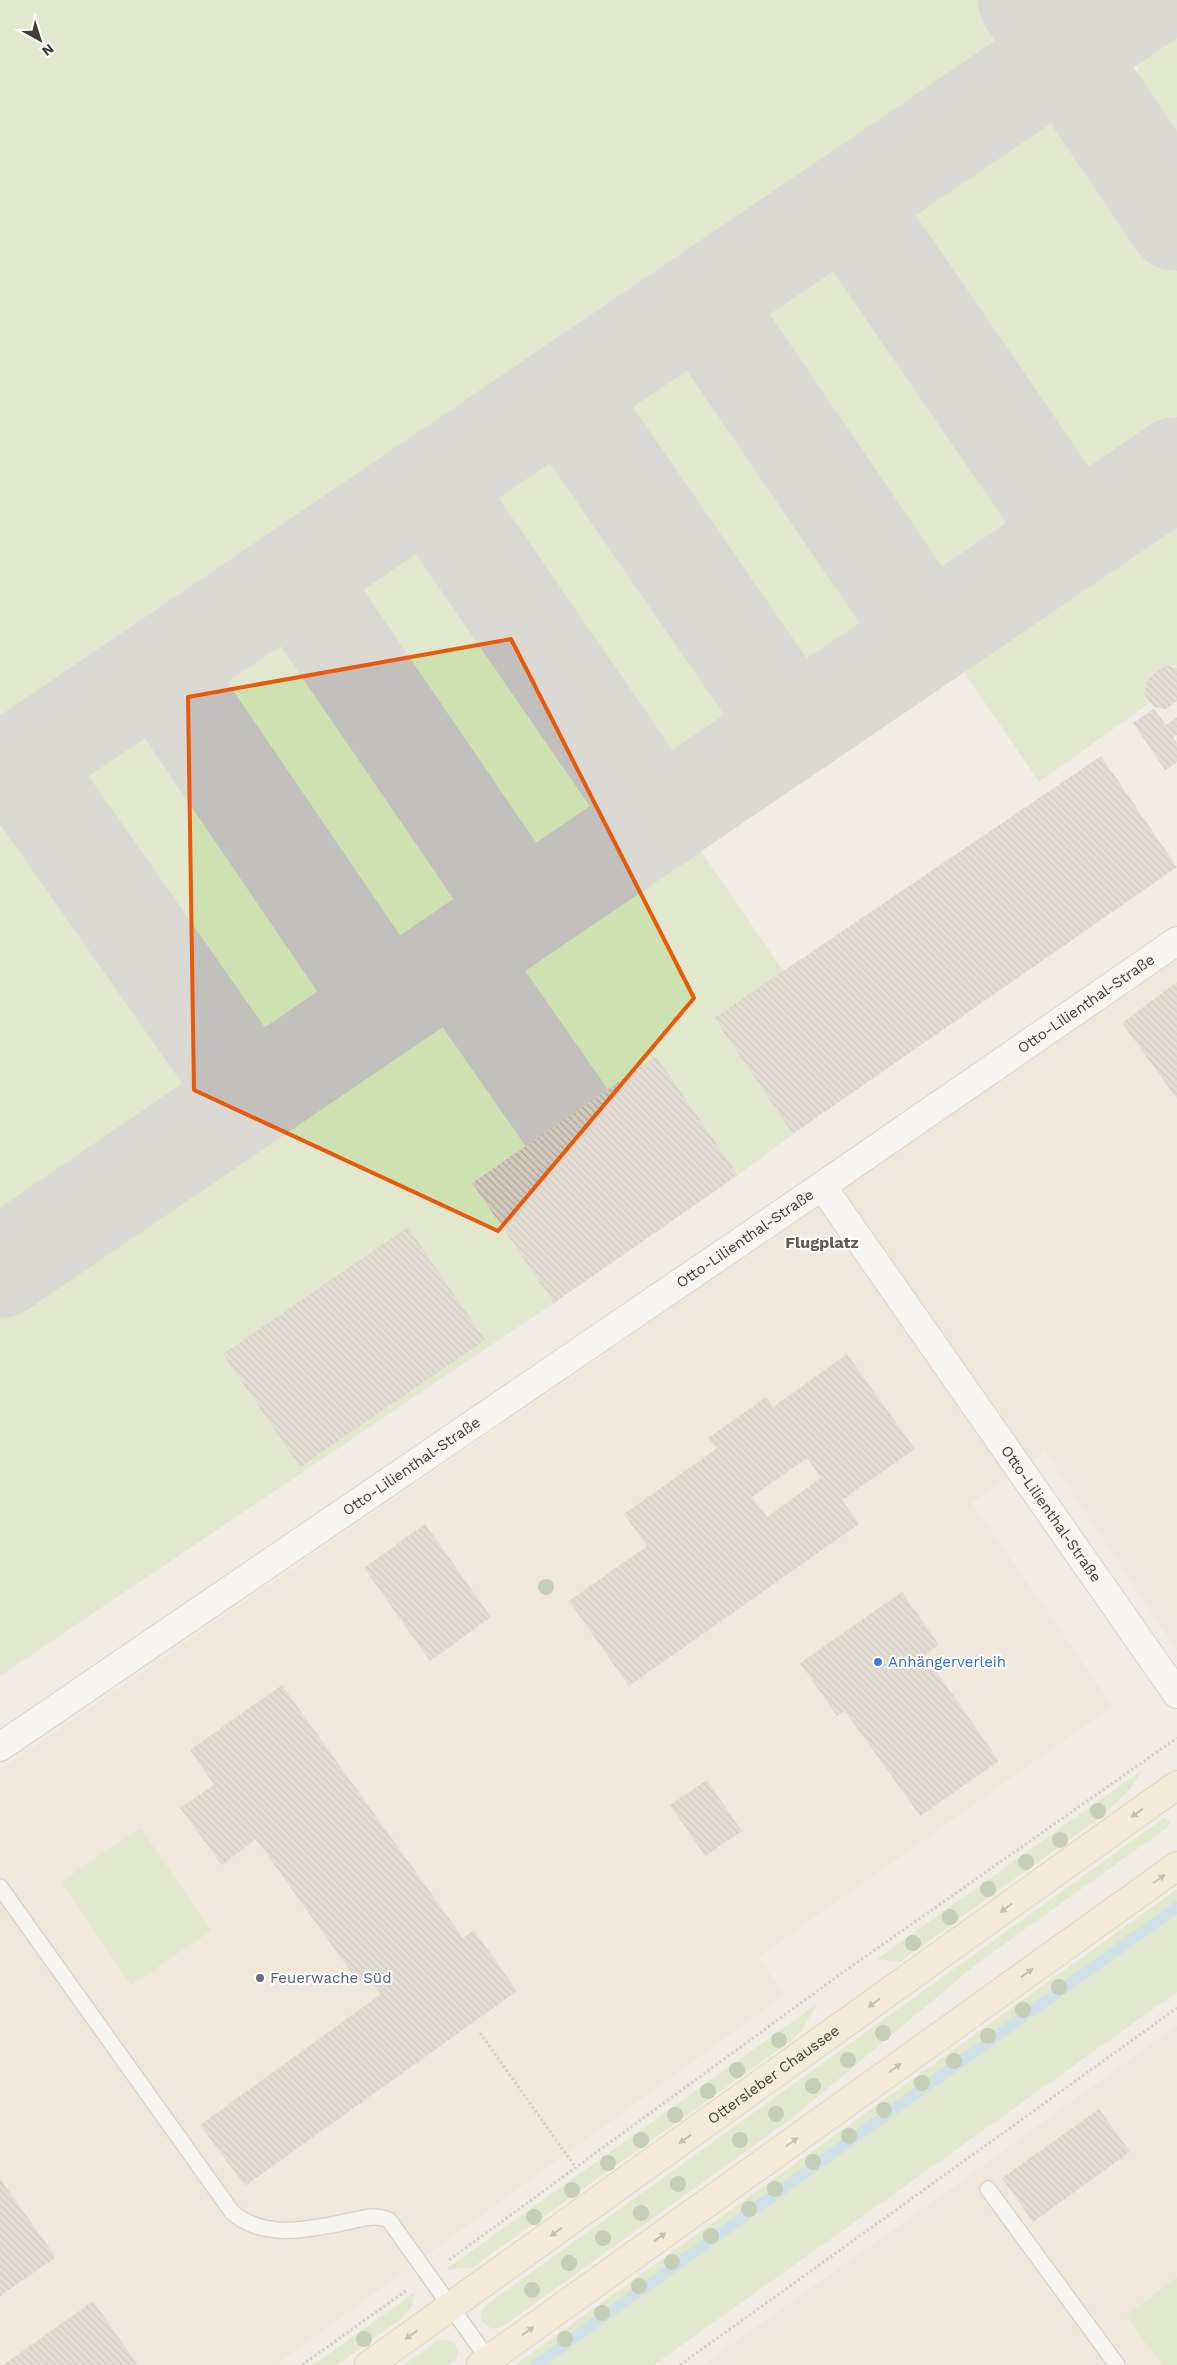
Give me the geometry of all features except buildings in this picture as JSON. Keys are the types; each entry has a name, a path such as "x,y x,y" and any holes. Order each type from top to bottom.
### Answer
{"main road":[{"name":"Ottersleber Chaussee","path":"369,2365 1177,1785"},
{"path":"485,2362 1177,1866"}],"street":[{"name":"Otto-Lilienthal-Straße","path":"0,1747 822,1186 1177,941"},
{"name":"Otto-Lilienthal-Straße","path":"822,1186 1177,1694"}],"lane":[{"path":"0,1887 232,2212 243,2220 258,2226 299,2231 372,2216 384,2218 392,2224 429,2275 485,2362"},
{"path":"988,2189 1117,2365"}],"path":[{"path":"302,2365 429,2275 842,1973 1177,1738"},
{"path":"680,2365 1177,2008"},
{"path":"480,2033 576,2168"}],"highlighted area":[{"path":"511,639 694,998 498,1231 194,1090 188,697"}],"shaded area":[{"path":"1177,960 1177,1651 1045,1451 972,1503 1113,1706 759,1957 785,1995 276,2365 0,2365 0,1770"},
{"path":"1177,2025 1177,2365 702,2365 949,2190"}],"green space":[{"path":"0,0 1010,0 1006,3 1018,22 1015,37 0,725"},
{"path":"1177,28 1177,165 1154,128 1141,100 1138,71 1142,58 1148,49"},
{"path":"1051,124 1070,133 1090,148 1106,165 1177,270 1177,430 1080,497 892,221 1024,132 1038,125"},
{"path":"845,253 1035,530 938,597 747,320"},
{"path":"702,353 892,628 802,689 613,412"},
{"path":"565,443 756,720 665,782 477,503"},
{"path":"1177,500 1177,666 1166,665 1147,679 1144,694 1151,702 1039,782 951,653"},
{"path":"429,537 618,813 0,1234 0,827 181,702"},
{"path":"690,835 784,972 714,1018 793,1134 738,1175 656,1056 472,1183 554,1303 0,1676 0,1301"},
{"path":"1142,1770 1130,1789 1103,1815 900,1962 877,1959"},
{"path":"1164,1818 1170,1821 1168,1827 979,1962 792,2118 502,2327 492,2329 482,2322 481,2312 486,2305"},
{"path":"141,1828 211,1931 131,1985 61,1882"},
{"path":"1177,1889 1177,1992 654,2365 515,2365"},
{"path":"817,2004 801,2031 791,2041 473,2267 445,2270"},
{"path":"1177,2277 1177,2365 1162,2365 1126,2316"},
{"path":"415,2292 412,2306 402,2318 337,2365 313,2365"},
{"path":"446,2339 455,2344 458,2353 454,2361 449,2365 404,2365 437,2341"}],"waterway":[{"path":"536,2365 1177,1907"}],"taxiway":[{"path":"1028,0 1177,221"},
{"path":"0,776 1144,0"},
{"path":"846,202 1076,536"},
{"path":"700,301 929,636"},
{"path":"563,394 794,728"},
{"path":"0,1268 1177,467"},
{"path":"429,485 660,820"},
{"path":"294,577 523,912"},
{"path":"158,669 387,1005"},
{"path":"19,764 252,1096"},
{"path":"456,959 567,1118"}],"place":[{"name":"Anhängerverleih","path":"878,1662"},
{"name":"Feuerwache Süd","path":"260,1978"}],"district":[{"name":"Flugplatz","path":"822,1242"}]}
